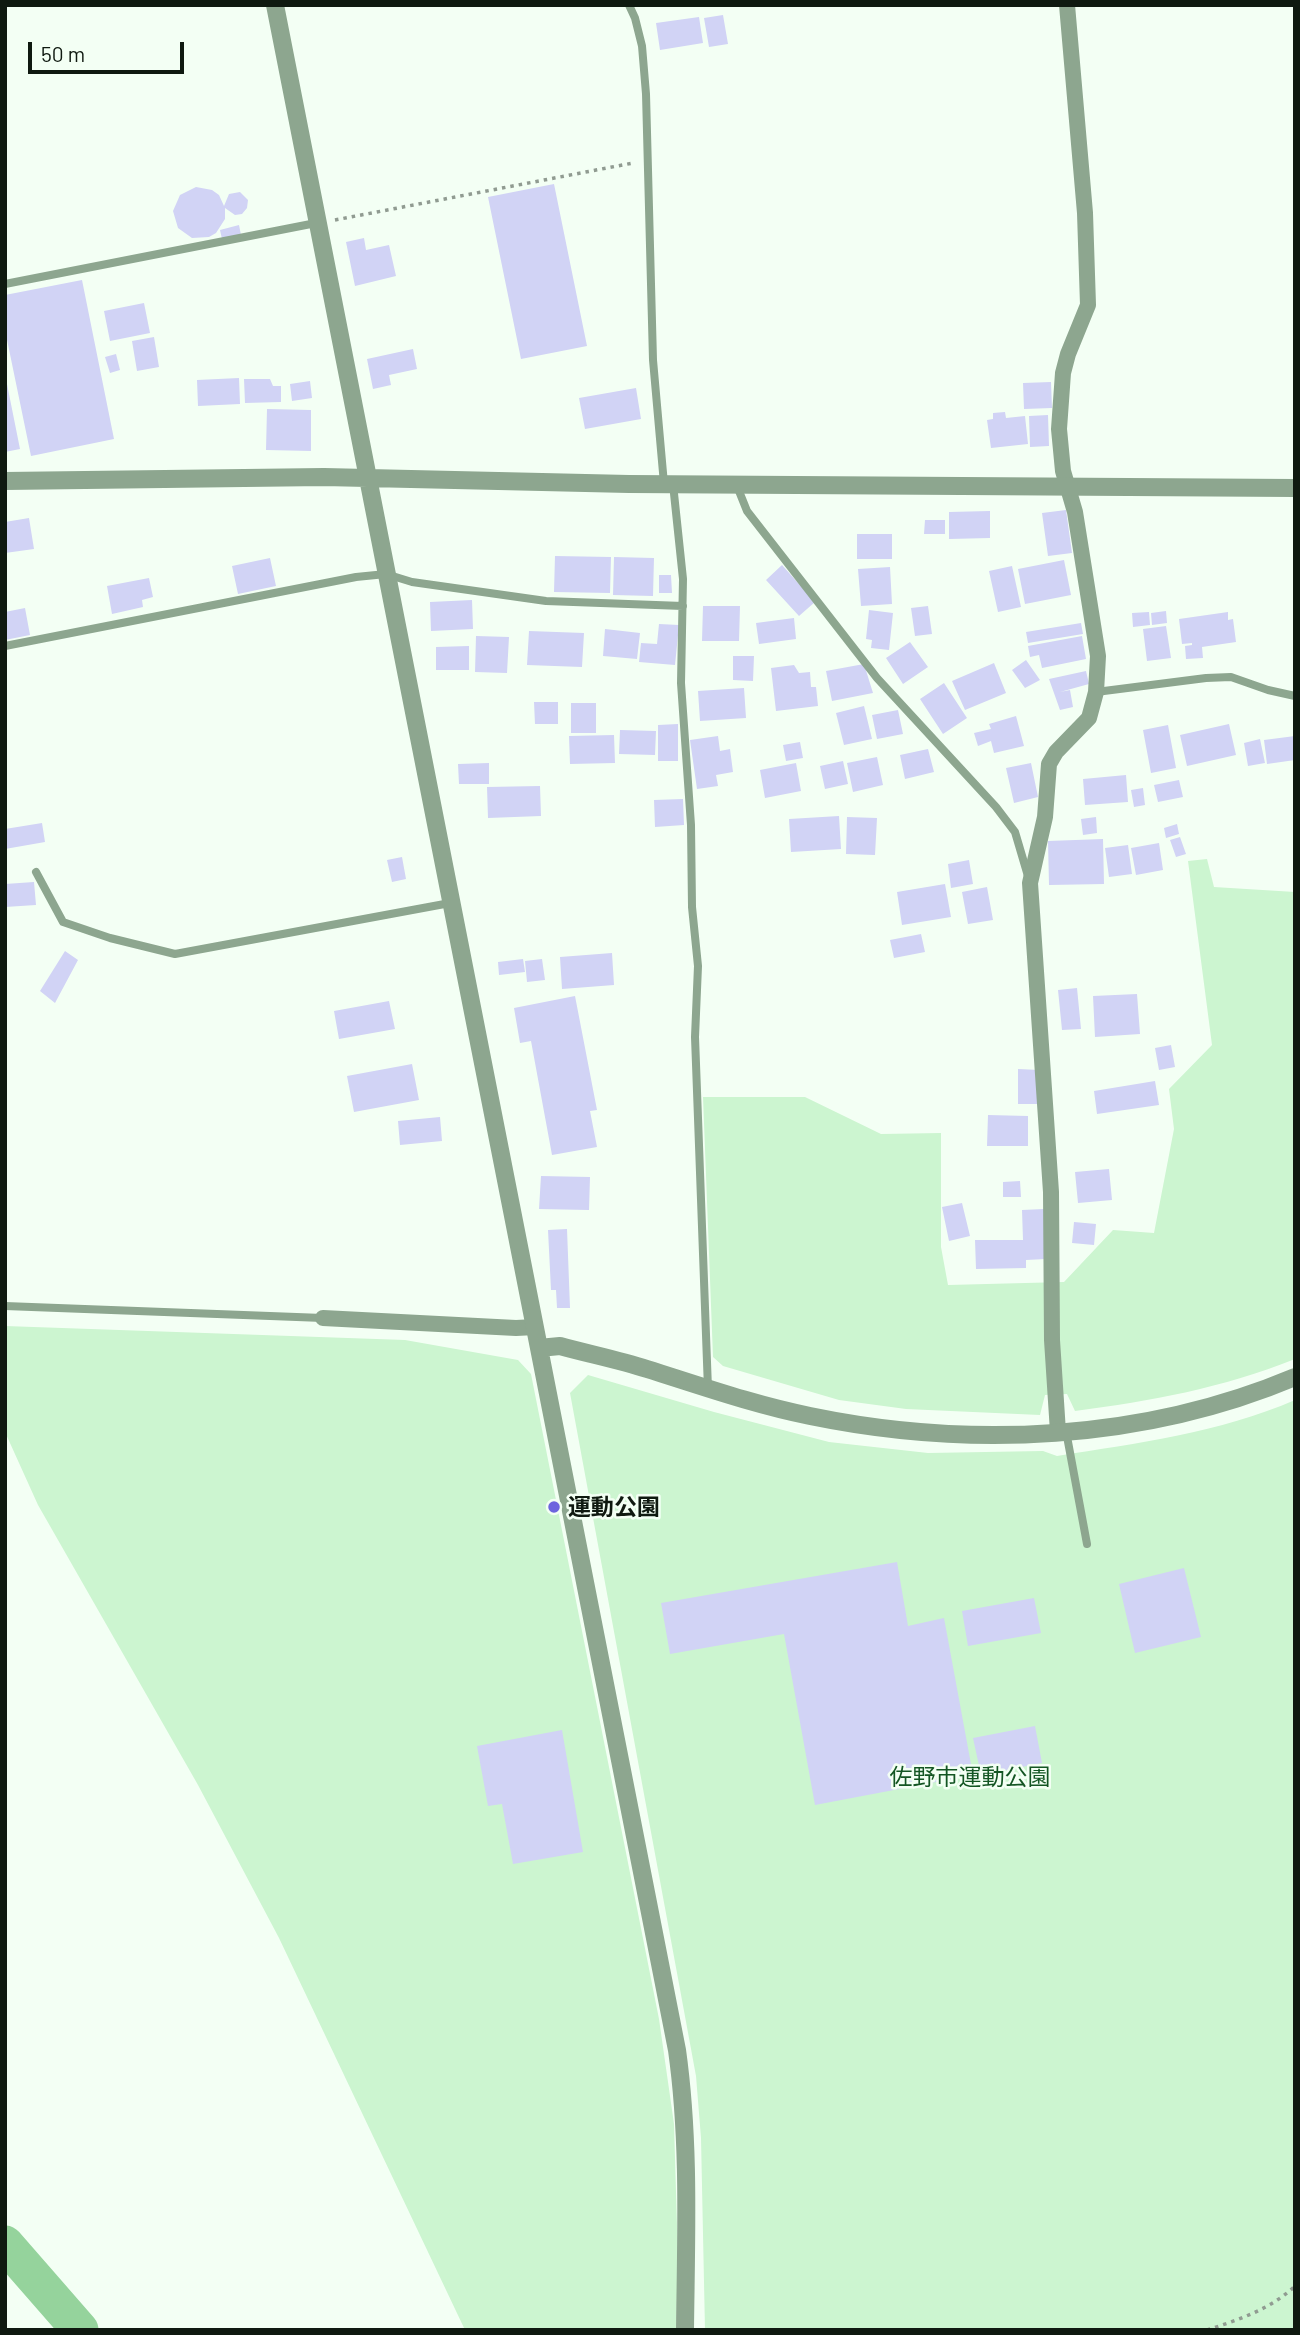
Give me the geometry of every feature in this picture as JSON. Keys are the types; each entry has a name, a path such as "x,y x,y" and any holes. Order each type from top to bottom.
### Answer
{"street":[{"path":"275,5 677,2050 685,2138 685,2330"},
{"path":"1062,1432 1052,1340 1051,1192 1030,883 1045,817 1049,764 1056,752 1089,718 1096,692 1098,656 1075,512 1063,471 1059,429 1060,402 1068,354 1088,305 1086,213 1067,5"},
{"path":"5,481 324,477 669,484 1295,488"},
{"path":"323,1318 535,1327"},
{"path":"539,1348 560,1346 808,1416 913,1432 994,1436 1062,1432 1143,1421 1240,1397 1295,1377"}],"lane":[{"path":"629,5 642,46 649,160 653,360 683,579 681,683 691,825 692,907 698,966 695,1037 708,1389"},
{"path":"5,284 316,223"},
{"path":"736,483 747,511 877,678 996,807 1015,832 1030,883"},
{"path":"5,646 356,577 386,574 412,582 507,597 683,606"},
{"path":"1096,692 1231,677 1295,696"},
{"path":"36,872 63,922 110,938 176,954 450,903"},
{"path":"5,1307 323,1318"},
{"path":"1062,1432 1087,1544"}],"path":[{"path":"316,223 649,160"},
{"path":"1207,2330 1245,2317 1272,2303 1295,2286"}],"green space":[{"path":"1207,859 1214,887 1295,892 1295,1359 1214,1386 1104,1407 1075,1411 1067,1394 1045,1395 1040,1415 906,1409 839,1400 723,1366 713,1357 703,1097 805,1097 881,1134 941,1133 941,1247 948,1285 1064,1282 1113,1230 1154,1233 1174,1129 1169,1089 1212,1045 1188,861"},
{"path":"5,1326 405,1340 518,1360 531,1374 659,2019 674,2124 678,2259 676,2330 465,2330 279,1938 198,1785 38,1505 5,1432"},
{"name":"佐野市運動公園","path":"588,1375 829,1442 928,1453 1043,1451 1057,1456 1208,1429 1295,1400 1295,2330 705,2330 701,2138 696,2076 570,1393"}],"building":[{"path":"723,15 728,44 709,47 704,18"},
{"path":"699,17 703,43 660,50 656,23"},
{"path":"554,184 587,346 521,359 488,197"},
{"path":"196,187 212,190 219,195 224,206 229,194 240,192 248,200 247,208 242,214 235,215 225,208 225,219 216,233 209,237 192,238 178,228 173,211 180,195"},
{"path":"239,225 241,235 222,239 220,230"},
{"path":"364,238 366,250 389,245 396,276 355,286 346,242"},
{"path":"82,280 114,439 31,456 5,330 5,295"},
{"path":"144,303 150,333 110,341 104,311"},
{"path":"154,337 159,367 137,371 132,341"},
{"path":"413,349 417,369 389,375 391,385 373,389 367,359"},
{"path":"116,354 120,370 110,373 105,357"},
{"path":"5,374 20,449 5,452"},
{"path":"239,378 240,404 198,406 197,380"},
{"path":"244,379 270,379 273,386 281,386 281,402 245,403"},
{"path":"310,381 312,398 292,401 290,384"},
{"path":"1051,382 1052,408 1024,409 1023,383"},
{"path":"636,388 641,419 585,429 579,398"},
{"path":"267,409 311,410 311,451 266,450"},
{"path":"1005,412 1006,418 1025,416 1028,444 991,448 987,420 993,419 993,413"},
{"path":"1048,415 1049,446 1030,447 1029,416"},
{"path":"1066,510 1072,553 1048,556 1042,513"},
{"path":"990,511 990,538 949,539 949,512"},
{"path":"29,518 34,549 5,553 5,522"},
{"path":"925,520 945,520 945,534 924,534"},
{"path":"857,534 892,534 892,559 857,559"},
{"path":"555,556 611,557 610,593 554,592"},
{"path":"614,557 654,558 653,596 613,595"},
{"path":"270,558 276,586 238,594 232,566"},
{"path":"1064,560 1071,595 1025,604 1018,569"},
{"path":"782,565 815,602 799,616 766,580"},
{"path":"1012,566 1021,607 998,612 989,571"},
{"path":"890,567 892,604 861,606 858,569"},
{"path":"659,575 671,575 672,593 659,593"},
{"path":"149,578 153,597 142,600 143,607 112,614 107,586"},
{"path":"472,600 473,629 431,631 430,602"},
{"path":"703,606 740,606 739,641 702,641"},
{"path":"928,606 932,634 915,636 911,608"},
{"path":"25,608 30,635 5,640 5,612"},
{"path":"869,610 893,613 889,650 871,648 872,640 866,639"},
{"path":"1166,611 1167,623 1152,625 1151,613"},
{"path":"1149,612 1150,625 1133,627 1132,613"},
{"path":"1228,612 1228,620 1233,619 1236,642 1202,647 1203,658 1186,659 1185,646 1192,643 1182,644 1179,619"},
{"path":"794,618 796,639 759,644 756,623"},
{"path":"1081,623 1083,634 1028,643 1026,632"},
{"path":"659,624 679,625 675,665 639,662 641,643 657,644"},
{"path":"1166,626 1171,658 1147,661 1143,629"},
{"path":"605,629 640,633 637,659 603,656"},
{"path":"529,631 584,633 582,667 527,665"},
{"path":"476,636 509,637 507,673 475,672"},
{"path":"1082,636 1086,659 1042,668 1039,655 1030,657 1028,646"},
{"path":"910,642 928,667 903,684 886,658"},
{"path":"469,646 469,670 436,670 436,647"},
{"path":"733,656 754,656 753,681 733,680"},
{"path":"1026,660 1040,680 1025,688 1012,670"},
{"path":"994,663 1006,693 965,710 952,681"},
{"path":"864,664 873,693 832,701 826,671"},
{"path":"794,665 799,673 810,672 811,687 816,687 818,706 776,711 771,668"},
{"path":"1086,671 1089,684 1060,692 1070,690 1073,707 1060,710 1049,679"},
{"path":"944,683 967,718 943,734 920,699"},
{"path":"744,688 746,718 700,721 698,691"},
{"path":"534,702 558,702 558,724 535,724"},
{"path":"571,703 596,703 596,733 571,733"},
{"path":"864,706 872,739 844,745 836,713"},
{"path":"898,710 903,734 877,739 872,715"},
{"path":"1016,716 1024,746 994,753 991,741 978,746 974,733 991,729 989,724"},
{"path":"678,724 678,761 658,761 658,725"},
{"path":"1229,724 1236,755 1187,766 1180,735"},
{"path":"1168,725 1176,768 1151,773 1143,730"},
{"path":"620,730 656,731 655,755 619,754"},
{"path":"614,735 615,763 570,764 569,736"},
{"path":"718,736 720,751 730,749 733,772 716,775 718,786 697,789 690,740"},
{"path":"1295,736 1295,760 1267,764 1264,740"},
{"path":"1260,739 1265,763 1248,766 1244,743"},
{"path":"800,742 803,758 786,761 783,745"},
{"path":"928,749 934,772 905,779 900,755"},
{"path":"877,757 883,785 853,792 847,763"},
{"path":"843,761 848,784 825,789 820,766"},
{"path":"489,763 489,784 459,784 458,764"},
{"path":"796,763 801,791 765,798 760,770"},
{"path":"1031,763 1038,797 1014,803 1006,768"},
{"path":"1126,775 1128,802 1085,805 1083,779"},
{"path":"1179,780 1183,797 1158,802 1154,785"},
{"path":"540,786 541,816 488,818 487,787"},
{"path":"1143,788 1145,805 1134,807 1131,790"},
{"path":"683,799 684,825 655,827 654,800"},
{"path":"839,816 841,849 791,852 789,819"},
{"path":"847,817 877,818 875,855 846,854"},
{"path":"1096,817 1097,833 1083,835 1081,819"},
{"path":"42,823 45,842 5,849 5,829"},
{"path":"1177,824 1179,834 1166,838 1164,828"},
{"path":"1180,837 1186,854 1176,857 1170,840"},
{"path":"1103,839 1104,884 1049,885 1048,841"},
{"path":"1159,843 1163,870 1136,875 1131,848"},
{"path":"1128,845 1132,874 1109,877 1105,848"},
{"path":"402,857 406,879 392,882 387,860"},
{"path":"969,860 973,884 951,888 948,864"},
{"path":"34,882 36,905 5,907 5,884"},
{"path":"945,884 951,917 902,925 897,892"},
{"path":"987,887 993,920 968,924 962,892"},
{"path":"921,934 925,952 894,958 890,940"},
{"path":"65,951 78,960 55,1003 40,991"},
{"path":"612,953 614,985 562,989 560,957"},
{"path":"523,959 525,972 499,975 498,962"},
{"path":"542,959 545,980 527,982 525,961"},
{"path":"1077,988 1081,1029 1062,1030 1058,990"},
{"path":"1137,994 1140,1034 1095,1037 1093,996"},
{"path":"575,996 597,1110 590,1111 597,1147 552,1155 531,1041 520,1043 514,1008"},
{"path":"389,1001 395,1029 339,1039 334,1011"},
{"path":"1171,1045 1175,1067 1159,1070 1155,1048"},
{"path":"412,1064 419,1100 354,1112 347,1076"},
{"path":"1018,1069 1039,1070 1039,1104 1018,1104"},
{"path":"1155,1081 1159,1105 1097,1114 1094,1091"},
{"path":"988,1115 1028,1116 1028,1146 987,1146"},
{"path":"440,1117 442,1141 400,1145 398,1121"},
{"path":"1109,1169 1112,1200 1078,1203 1075,1172"},
{"path":"541,1176 590,1177 589,1210 539,1209"},
{"path":"1020,1181 1021,1197 1003,1197 1003,1182"},
{"path":"962,1203 970,1236 949,1241 942,1207"},
{"path":"1044,1209 1046,1259 1026,1260 1026,1268 976,1269 975,1240 1023,1240 1022,1210"},
{"path":"1074,1222 1096,1224 1094,1245 1072,1243"},
{"path":"567,1229 570,1308 557,1308 556,1290 551,1290 548,1230"},
{"path":"897,1562 908,1626 944,1618 973,1775 815,1805 784,1634 670,1654 661,1603"},
{"path":"1184,1568 1201,1637 1135,1653 1119,1584"},
{"path":"1034,1598 1041,1633 968,1646 962,1611"},
{"path":"1035,1726 1042,1763 981,1775 973,1738"},
{"path":"562,1730 583,1852 513,1864 502,1804 488,1806 477,1746"}],"waterway":[{"path":"5,2244 80,2330"}],"place":[{"name":"運動公園","path":"554,1507"}]}
